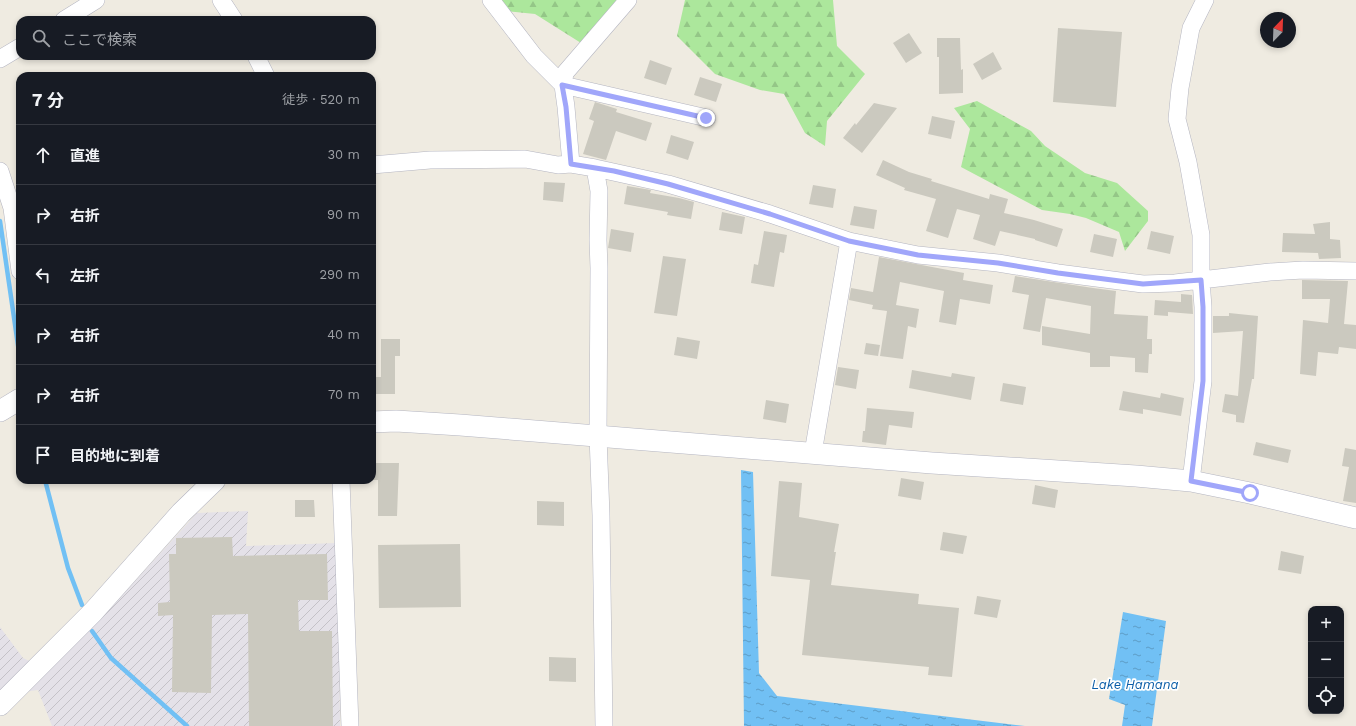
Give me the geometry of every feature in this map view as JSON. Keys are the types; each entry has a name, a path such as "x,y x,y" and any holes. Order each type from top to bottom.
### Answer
{"street":[{"path":"70,16 96,0"},
{"path":"221,0 231,16"},
{"path":"491,0 534,56 562,85 706,118"},
{"path":"571,164 566,107 562,85 565,73 628,0"},
{"path":"1191,481 1203,381 1201,235 1188,162 1176,119 1180,88 1192,28 1205,0"},
{"path":"0,59 16,49"},
{"path":"258,60 264,72"},
{"path":"376,165 430,160 525,159 558,165 571,164 668,184 770,214 849,241 918,255 998,263 1058,273 1143,284 1201,280 1270,272 1310,270 1356,271"},
{"path":"595,168 599,192 598,436 601,515 604,726"},
{"path":"0,171 12,208 16,240"},
{"path":"813,453 849,241"},
{"path":"0,411 16,401"},
{"path":"376,422 396,421 460,425 932,463 1128,475 1191,481 1250,493 1356,518"},
{"path":"0,706 93,612 180,513 211,484"},
{"path":"341,484 350,726"}],"shaded area":[{"path":"248,511 246,546 338,543 340,726 52,726 38,690 0,695 0,627 23,658 46,669 101,619 197,513"}],"green space":[{"path":"496,0 617,0 581,43 535,14 506,11"},
{"path":"685,0 833,0 837,46 865,74 827,121 825,146 805,133 784,94 760,90 715,74 677,36"},
{"path":"977,101 1031,131 1045,146 1085,173 1117,183 1148,211 1148,221 1125,251 1119,232 1086,218 1042,210 961,167 970,129 954,108"}],"water":[{"path":"741,470 753,472 759,673 777,696 1025,726 744,726"},
{"name":"Lake Hamana","path":"1123,612 1166,621 1152,726 1122,726 1125,705 1109,699"}],"building":[{"path":"1058,28 1122,32 1116,107 1053,102"},
{"path":"909,33 922,53 906,63 893,43"},
{"path":"937,38 960,38 961,70 963,69 963,93 939,94 939,57 937,57"},
{"path":"993,52 1002,69 982,80 973,64"},
{"path":"650,60 672,68 666,85 644,78"},
{"path":"700,77 722,84 716,102 694,95"},
{"path":"595,102 617,109 616,112 652,123 646,141 616,131 606,160 583,154 594,121 589,119"},
{"path":"874,103 897,108 862,153 843,138"},
{"path":"932,116 955,121 951,139 928,134"},
{"path":"671,135 694,142 688,160 666,153"},
{"path":"883,160 909,172 932,179 931,181 989,199 990,194 1008,199 1004,213 1063,229 1057,247 1035,239 1000,231 995,246 973,239 980,215 957,209 948,238 926,231 936,199 904,190 905,188 876,175"},
{"path":"544,182 565,183 563,202 543,200"},
{"path":"813,185 836,189 833,208 809,204"},
{"path":"627,186 651,190 650,193 694,202 691,219 667,215 668,212 624,204"},
{"path":"854,206 877,210 874,229 850,225"},
{"path":"722,212 745,217 742,234 719,230"},
{"path":"1330,222 1330,239 1340,240 1341,258 1319,259 1318,253 1282,252 1283,233 1315,234 1313,224"},
{"path":"611,229 634,233 631,252 608,248"},
{"path":"764,231 787,235 784,253 780,252 774,287 751,283 754,264 758,265"},
{"path":"1151,231 1174,236 1170,254 1147,249"},
{"path":"1094,234 1117,239 1113,257 1090,252"},
{"path":"663,256 686,259 677,316 654,313"},
{"path":"879,257 964,273 963,280 993,285 990,304 960,299 956,325 939,322 944,291 900,282 896,305 919,309 916,328 908,326 903,359 880,356 887,311 872,309 873,305 849,300 851,288 873,292"},
{"path":"1015,276 1116,291 1114,314 1148,316 1147,339 1152,339 1152,354 1149,354 1148,373 1135,372 1135,358 1110,356 1110,367 1090,367 1090,353 1042,345 1042,326 1090,334 1091,306 1046,298 1040,332 1023,329 1029,295 1012,292"},
{"path":"1302,280 1348,281 1344,324 1356,325 1356,349 1339,347 1338,354 1318,352 1316,376 1300,374 1303,320 1328,323 1330,299 1302,299"},
{"path":"1181,294 1192,295 1193,314 1168,312 1168,316 1154,315 1155,300 1181,302"},
{"path":"1229,313 1258,316 1254,379 1252,379 1244,423 1236,422 1236,415 1222,412 1225,394 1238,396 1243,331 1213,333 1213,316 1229,316"},
{"path":"677,337 700,341 697,359 674,355"},
{"path":"381,339 400,339 400,356 395,356 395,394 376,394 376,377 381,377"},
{"path":"866,343 880,345 878,356 864,354"},
{"path":"838,367 859,370 856,389 835,385"},
{"path":"912,370 951,377 952,373 975,377 971,400 909,388"},
{"path":"1003,383 1026,387 1023,405 1000,401"},
{"path":"1123,391 1160,398 1161,393 1184,398 1181,416 1143,409 1143,414 1119,410"},
{"path":"766,400 789,404 786,423 763,419"},
{"path":"867,408 914,412 912,428 889,425 886,445 862,442 863,431 865,431"},
{"path":"1256,442 1291,450 1288,463 1253,455"},
{"path":"1345,448 1356,450 1356,503 1343,501 1349,467 1342,466"},
{"path":"376,463 399,463 397,516 378,516 378,480 376,480"},
{"path":"901,478 924,482 921,500 898,496"},
{"path":"779,481 802,483 799,517 839,524 834,552 836,552 831,585 919,594 918,604 959,608 952,677 928,675 929,667 802,655 810,580 771,576"},
{"path":"1035,485 1058,490 1055,508 1032,504"},
{"path":"295,500 314,500 315,517 295,517"},
{"path":"537,501 564,502 564,526 537,525"},
{"path":"943,532 967,536 963,554 940,550"},
{"path":"232,537 233,556 327,554 328,600 298,600 299,631 332,631 333,726 249,726 248,614 212,615 211,693 172,692 173,615 158,616 158,603 170,602 169,554 176,554 176,538"},
{"path":"460,544 461,607 379,608 378,545"},
{"path":"1281,551 1304,556 1301,574 1278,570"},
{"path":"977,596 1001,600 997,618 974,614"},
{"path":"549,657 576,658 576,682 549,681"}],"waterway":[{"path":"0,221 16,331"},
{"path":"46,484 68,568 82,605"},
{"path":"92,631 111,658 187,726"}],"route":[{"path":"706,118 562,85 566,107 571,164 614,171 668,184 770,214 849,241 918,255 998,263 1058,273 1143,284 1175,283 1201,280 1203,307 1203,381 1191,481 1250,493"}]}
